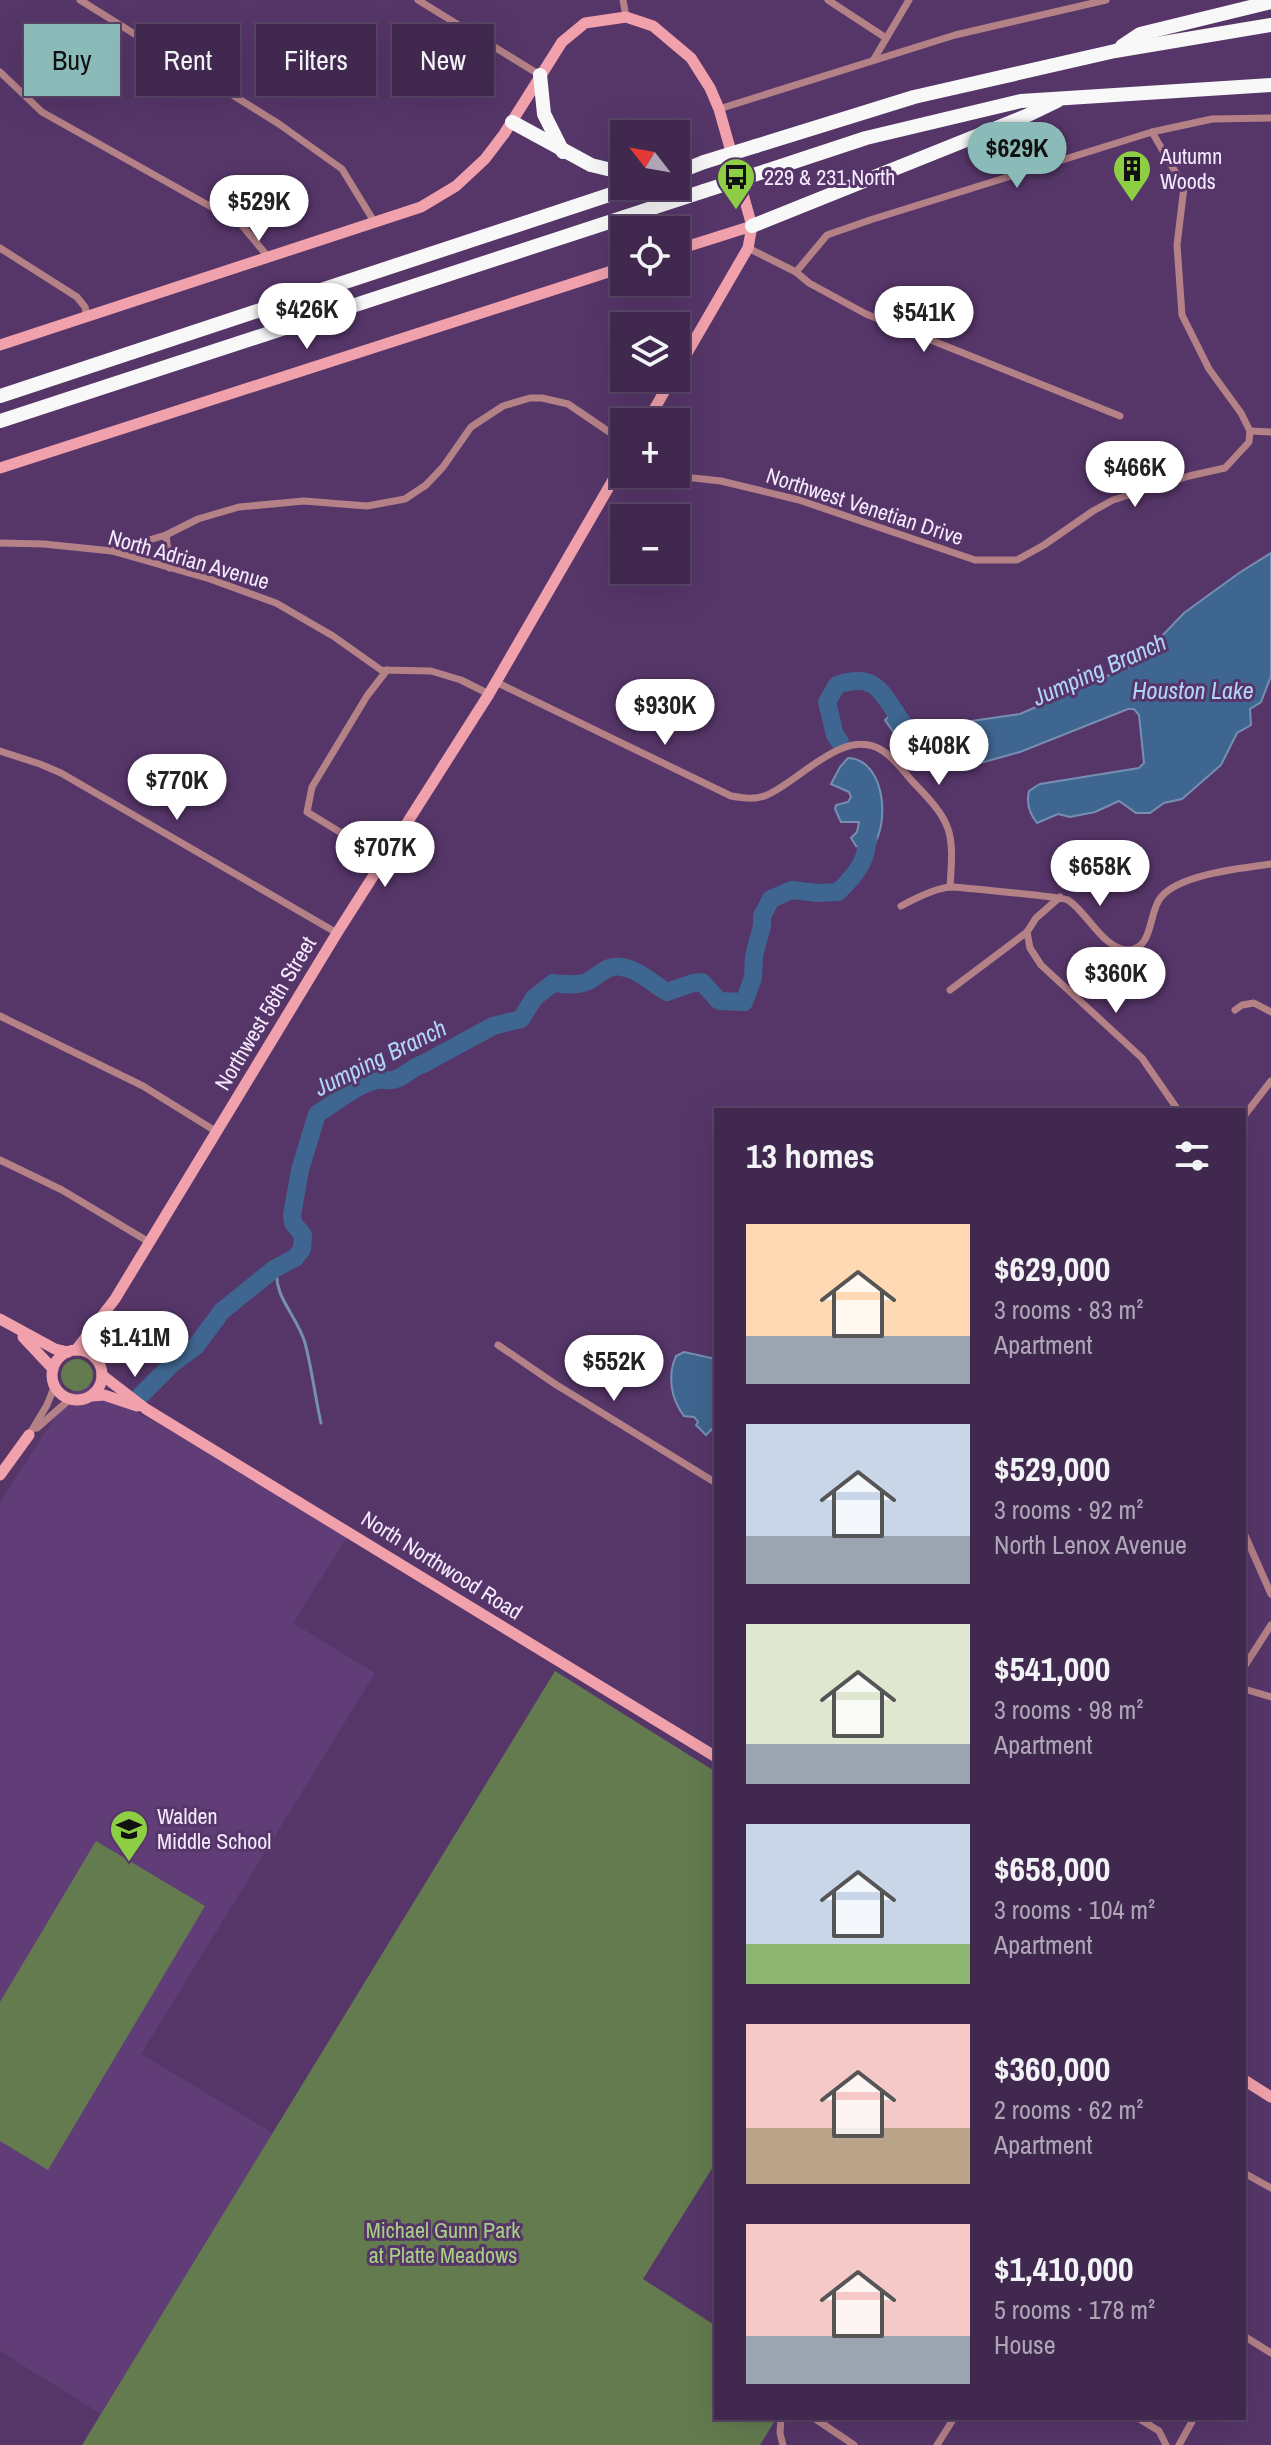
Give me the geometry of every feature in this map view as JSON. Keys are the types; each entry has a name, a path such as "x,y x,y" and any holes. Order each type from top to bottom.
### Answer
{"highway":[{"path":"1115,51 1140,34 1271,2"},
{"path":"690,168 914,97 1115,51 1271,25"},
{"path":"540,75 544,114 563,152"},
{"path":"0,421 866,138 1021,101 1271,85"},
{"path":"752,226 1026,116 1064,97"},
{"path":"512,122 563,152 610,171"},
{"path":"0,396 610,195"}],"street":[{"path":"80,0 279,124 342,169 375,223"},
{"path":"418,0 540,75"},
{"path":"623,0 626,17"},
{"path":"828,0 886,38"},
{"path":"874,59 909,0"},
{"path":"719,109 955,35 1082,2 1106,0"},
{"path":"0,345 421,207 456,186 485,159 562,42 585,23 626,17 653,26 691,58 710,88 719,109 752,226 748,248 690,348"},
{"path":"0,72 42,112 240,223 269,258"},
{"path":"796,272 827,235 1152,132 1212,119 1271,118"},
{"path":"1152,132 1184,187 1177,245 1182,315 1209,369 1241,413 1250,431 1271,432"},
{"path":"690,246 752,226"},
{"path":"0,248 77,297 85,307 87,317"},
{"path":"748,248 796,272 809,283 866,314 1120,416"},
{"path":"0,468 610,272"},
{"path":"112,551 166,535 211,515 260,503 324,501 367,506 405,499 426,485 443,467 471,427 503,406 530,398 568,404 610,432"},
{"name":"Northwest Venetian Drive","path":"690,478 721,481 799,500 975,560 1017,560 1113,500 1225,468 1249,442 1250,431"},
{"name":"Northwest 56th Street","path":"95,1358 99,1337 115,1299 337,933 489,694 610,485"},
{"path":"166,535 170,568"},
{"name":"North Adrian Avenue","path":"0,543 112,551 170,568 276,603 333,636 374,667 431,671 461,680 489,694"},
{"path":"384,859 307,812 312,787 367,696 387,670"},
{"path":"496,682 731,796 750,799 768,794 833,752 852,745 882,750 938,808 953,842 950,887"},
{"path":"0,751 61,773 337,933"},
{"path":"901,906 950,887 1060,897 1085,914 1100,935 1122,950 1132,950 1142,944 1150,930 1158,899 1168,890 1209,875 1271,864"},
{"path":"950,990 1027,932 1036,918 1060,897"},
{"path":"1027,932 1030,948 1041,965 1142,1058 1177,1108"},
{"path":"1235,1010 1254,1003 1271,1012"},
{"path":"0,1016 143,1086 217,1132"},
{"path":"1246,1113 1271,1081"},
{"path":"0,1160 62,1190 149,1242"},
{"name":"Northwest 56th Street","path":"72,1351 115,1299"},
{"path":"0,1319 55,1349 90,1353 102,1375 101,1383 92,1396 78,1400 58,1392 53,1369 11,1326"},
{"path":"498,1345 555,1384 714,1482"},
{"path":"53,1369 62,1356 72,1351"},
{"name":"North Northwood Road","path":"102,1375 146,1409 714,1756"},
{"path":"0,1475 29,1435 55,1385"},
{"name":"North Northwood Road","path":"92,1396 104,1395 146,1409"},
{"path":"29,1435 70,1399"},
{"path":"1246,1538 1271,1594"},
{"path":"1246,1664 1271,1625"},
{"path":"1246,1690 1271,1697"},
{"path":"1246,2081 1271,2097"},
{"path":"1246,2174 1271,2188"},
{"path":"1246,2340 1271,2353"},
{"path":"781,2420 783,2445"},
{"path":"817,2420 854,2445"},
{"path":"937,2445 953,2420"},
{"path":"1141,2420 1159,2431 1166,2445"},
{"path":"1179,2445 1193,2420"}],"shaded area":[{"name":"Walden Middle School","path":"79,1380 350,1532 293,1623 375,1673 141,2054 273,2133 101,2414 0,2351 0,1502"}],"green space":[{"path":"77,1359 88,1364 93,1375 88,1386 77,1391 66,1386 61,1375 66,1364"},
{"name":"Michael Gunn Park at Platte Meadows","path":"555,1671 714,1771 714,2165 643,2279 714,2325 714,2420 774,2420 760,2445 82,2445"},
{"path":"96,1841 205,1906 48,2170 0,2141 0,2002"}],"water":[{"name":"Houston Lake","path":"1271,553 1271,676 1261,702 1250,709 1251,725 1237,733 1221,765 1182,799 1164,803 1150,813 1136,813 1119,801 1095,812 1070,817 1058,814 1037,823 1028,804 1029,791 1040,784 1139,768 1144,763 1139,715 1134,709 1020,752 966,767 917,756 885,720 899,710 910,722 923,728 1020,714 1135,664 1184,613"},
{"path":"848,758 861,762 871,770 882,798 880,829 875,843 867,852 856,846 851,838 857,832 859,822 841,822 835,809 836,805 848,802 851,797 849,792 831,784"},
{"path":"684,1352 714,1359 714,1427 706,1435 696,1425 698,1422 694,1417 684,1416 673,1395 671,1379 676,1356"}],"waterway":[{"name":"Jumping Branch","path":"840,742 835,735 827,702 837,685 852,681 863,681 880,690 907,729"},
{"name":"Jumping Branch","path":"139,1397 173,1363 196,1346 222,1311 274,1269 295,1258 302,1249 303,1235 293,1223 292,1215 300,1170 317,1114 362,1085 396,1079 493,1026 521,1019 534,998 553,983 582,983 611,967 633,971 667,992 702,982 719,1001 744,1002 753,978 762,916 771,899 792,890 838,892 861,864 867,848 868,829"},
{"path":"277,1268 282,1297 305,1343 321,1423"}],"place":[{"name":"Autumn Woods","path":"1132,203"},
{"name":"229 & 231 North","path":"736,211"},
{"name":"Walden Middle School","path":"129,1863"}]}
